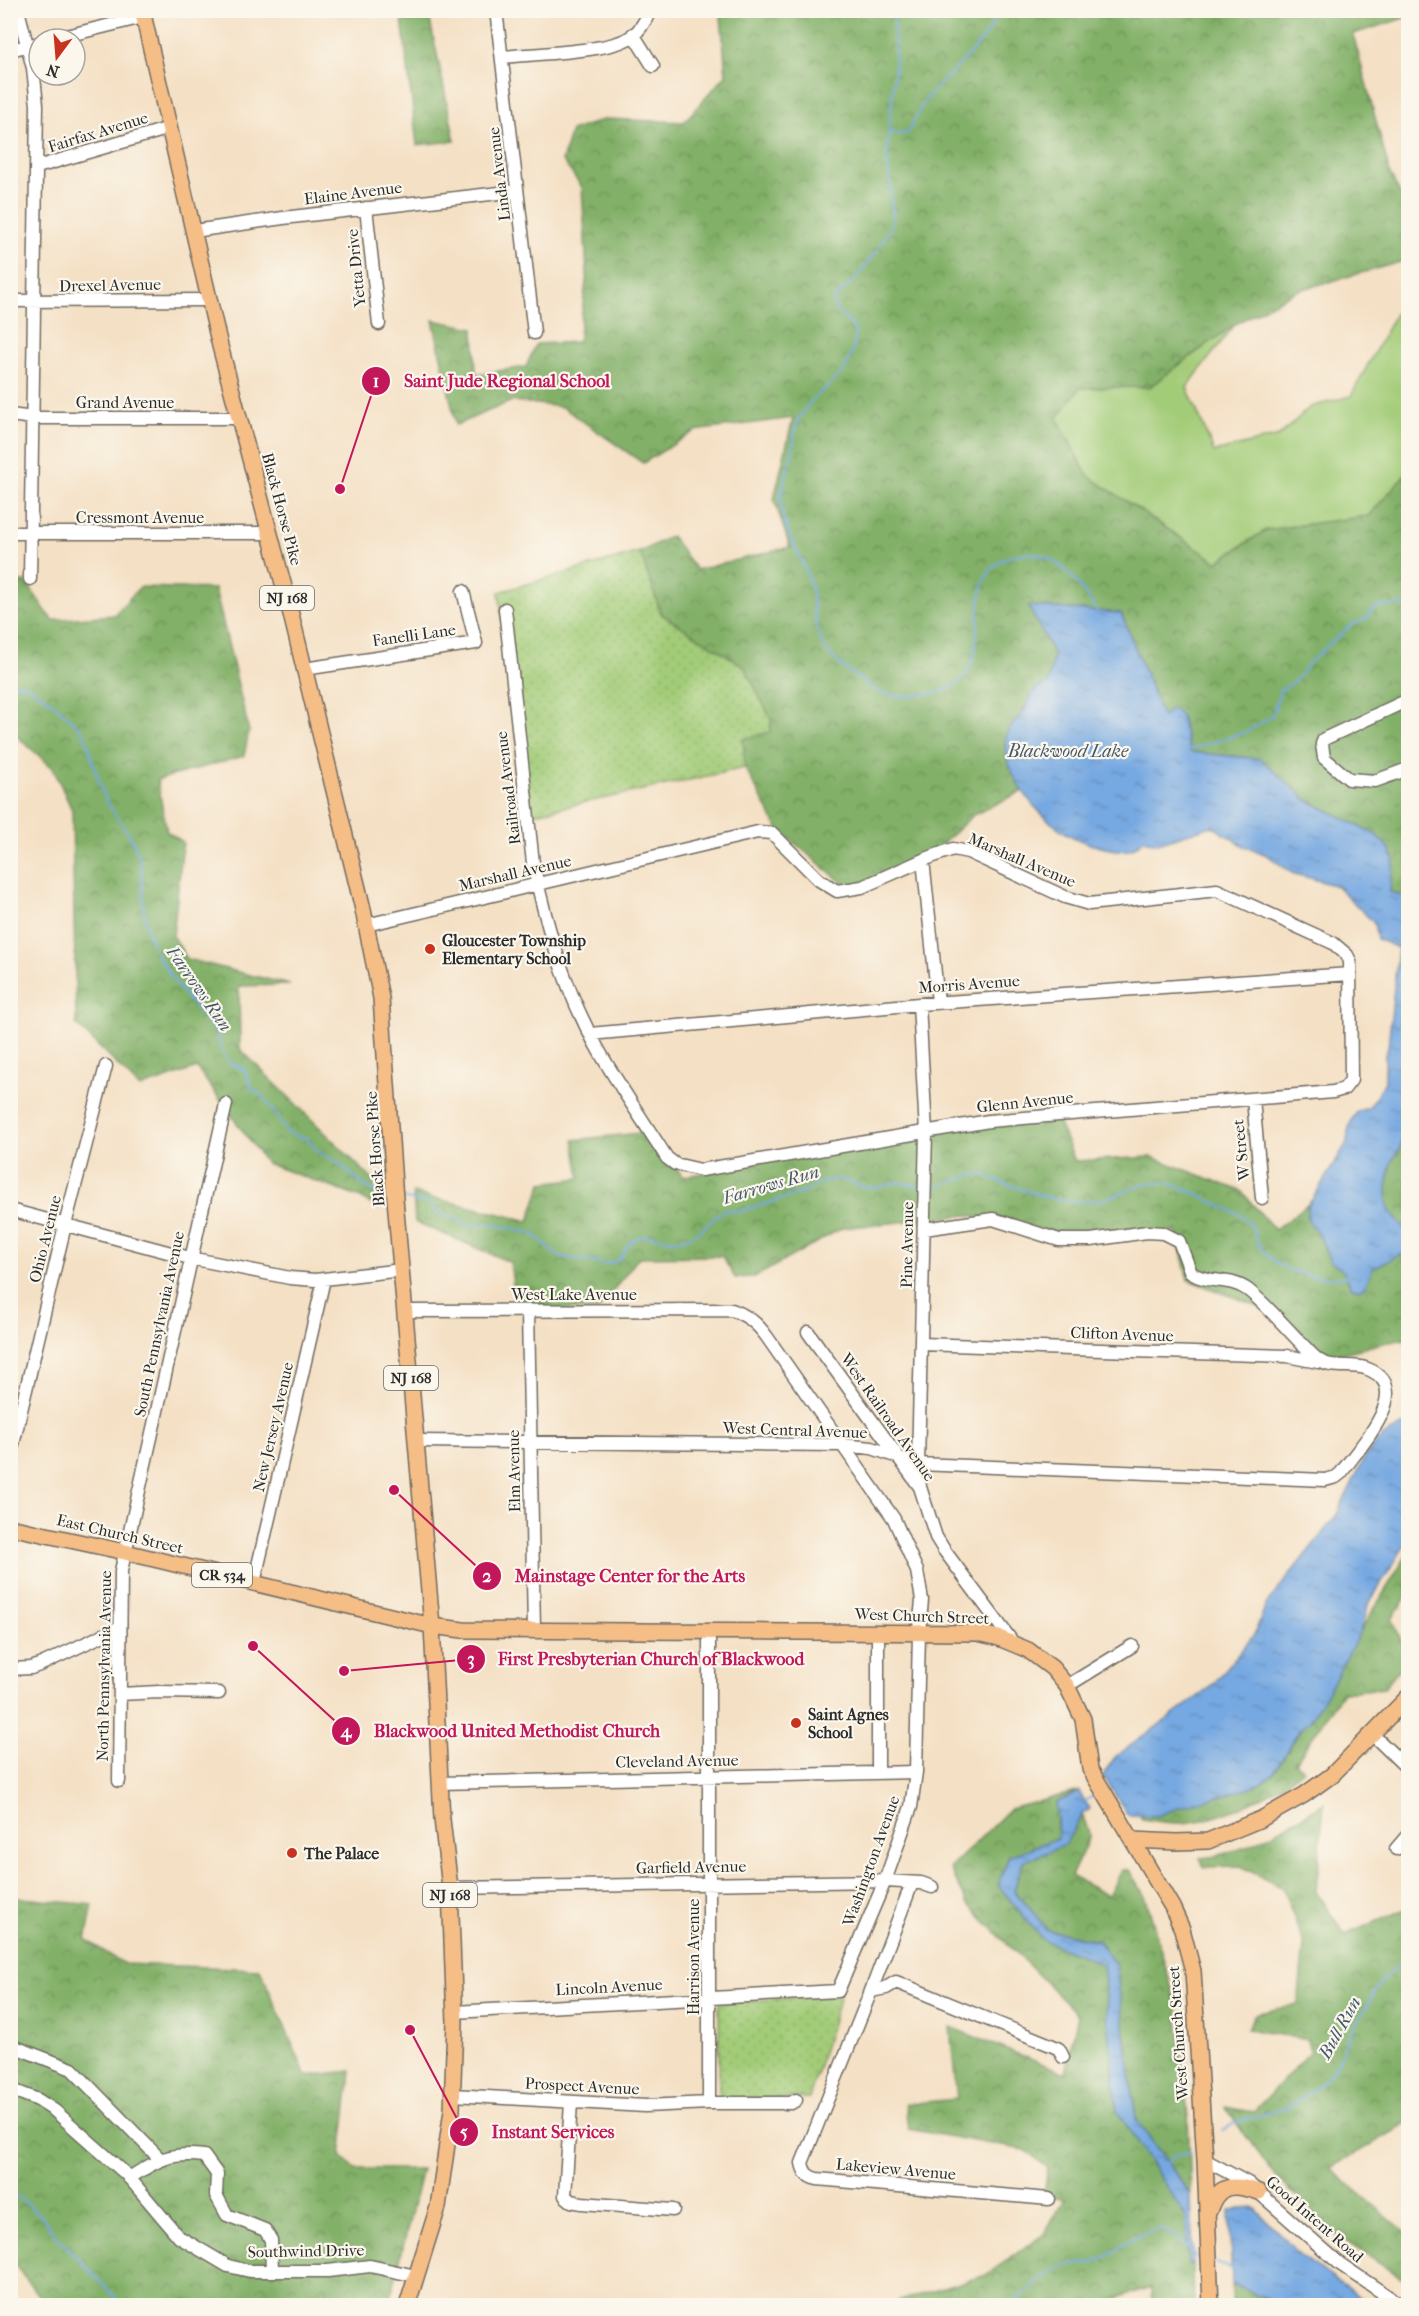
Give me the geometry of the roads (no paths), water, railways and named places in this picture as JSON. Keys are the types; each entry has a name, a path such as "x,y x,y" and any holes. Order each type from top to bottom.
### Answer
{"main road":[{"name":"Black Horse Pike","path":"143,14 210,300 304,669 366,925 381,998 395,1195 432,1626 440,1783 450,1888 454,2012 452,2110 438,2207 407,2306"},
{"name":"East Church Street","path":"10,1527 125,1552 432,1626"},
{"name":"West Church Street","path":"432,1626 463,1630 978,1634 999,1638 1041,1659 1067,1686 1081,1713 1088,1760 1095,1776 1172,1907 1188,1947 1193,1971 1205,2160 1211,2306"},
{"path":"1133,1840 1198,1842 1216,1839 1261,1819 1318,1785 1345,1763 1408,1697"},
{"path":"1208,2216 1215,2197 1225,2188 1241,2187 1259,2192"}],"street":[{"path":"18,10 27,30"},
{"name":"Linda Avenue","path":"496,10 534,333"},
{"path":"502,57 611,46 628,39 644,23 650,10"},
{"path":"87,30 143,14"},
{"path":"633,34 653,66"},
{"path":"10,50 27,46"},
{"path":"30,579 35,302 37,105 35,87"},
{"name":"Fairfax Avenue","path":"36,167 170,128"},
{"name":"Elaine Avenue","path":"194,231 517,191"},
{"name":"Yetta Drive","path":"366,208 379,324"},
{"name":"Drexel Avenue","path":"10,301 210,300"},
{"name":"Grand Avenue","path":"10,414 33,418 240,418"},
{"name":"Cressmont Avenue","path":"10,533 31,535 270,533"},
{"name":"Fanelli Lane","path":"304,669 476,643 463,591"},
{"name":"Railroad Avenue","path":"505,609 525,804 538,884 566,983 597,1049 667,1158 675,1164 690,1169"},
{"path":"1408,700 1324,739 1322,744 1324,758 1349,779 1375,781 1408,769"},
{"name":"Marshall Avenue","path":"366,925 764,832 772,833 819,880 837,891 844,892 862,887 953,849 968,852 1065,897 1089,904 1217,890 1333,943 1347,955 1350,974"},
{"path":"923,860 938,1002"},
{"name":"Morris Avenue","path":"590,1034 938,1002 1350,974"},
{"name":"Glenn Avenue","path":"690,1169 701,1170 988,1121 1333,1092 1348,1086 1353,1069 1350,974"},
{"name":"Pine Avenue","path":"919,1004 926,1132 918,1464 920,1487"},
{"name":"Ohio Avenue","path":"10,1456 65,1225 106,1066"},
{"name":"W Street","path":"1252,1100 1262,1198"},
{"name":"South Pennsylvania Avenue","path":"125,1552 226,1104"},
{"path":"10,1210 190,1258 290,1278 324,1279 402,1270"},
{"path":"924,1229 993,1219 1059,1240 1091,1240 1147,1232 1163,1233 1179,1242 1191,1274 1201,1278 1229,1282 1248,1290 1320,1362"},
{"name":"New Jersey Avenue","path":"254,1583 324,1279"},
{"name":"West Lake Avenue","path":"405,1311 732,1310 742,1314"},
{"name":"Elm Avenue","path":"528,1311 534,1630"},
{"name":"Washington Avenue","path":"742,1314 756,1323 767,1337 894,1519 917,1570 922,1600 919,1632 916,1772 910,1807 885,1881 838,1991"},
{"name":"West Railroad Avenue","path":"808,1332 920,1487 936,1537 1014,1644"},
{"name":"Clifton Avenue","path":"921,1344 1287,1356 1356,1366 1373,1372 1386,1381 1390,1392 1386,1410 1345,1467"},
{"name":"West Central Avenue","path":"417,1441 842,1445 872,1448 918,1464 1324,1480 1336,1476 1345,1467"},
{"name":"North Pennsylvania Avenue","path":"119,1781 119,1590 125,1552"},
{"path":"10,1675 11,1669 31,1668 42,1664 120,1627"},
{"name":"Harrison Avenue","path":"709,1631 709,2103"},
{"path":"878,1632 878,1773"},
{"path":"1067,1686 1132,1646"},
{"path":"120,1694 219,1693"},
{"path":"1373,1735 1408,1769"},
{"name":"Cleveland Avenue","path":"440,1783 916,1772"},
{"path":"1396,1849 1408,1835"},
{"name":"Garfield Avenue","path":"450,1888 885,1881 921,1883 932,1887"},
{"path":"912,1883 871,1990 886,1988 896,1982 1053,2046 1059,2049 1063,2057"},
{"name":"Lakeview Avenue","path":"871,1990 802,2163 805,2173 810,2177 1049,2199"},
{"name":"Lincoln Avenue","path":"454,2012 838,1991"},
{"path":"10,2044 72,2069 160,2159"},
{"name":"Southwind Drive","path":"10,2090 38,2100 55,2111 129,2178 179,2237 228,2266 250,2271 328,2271 370,2266 416,2276"},
{"name":"Prospect Avenue","path":"453,2095 645,2106 709,2103"},
{"path":"709,2103 791,2103 796,2100"},
{"path":"571,2103 565,2196 571,2201 673,2210"},
{"path":"129,2178 160,2159 183,2154 204,2156 217,2174 216,2195 227,2215 265,2230 271,2240 272,2271"},
{"name":"Good Intent Road","path":"1205,2160 1233,2174 1259,2192 1340,2264 1402,2306"}],"water":[{"name":"Blackwood Lake","path":"1028,606 1121,613 1163,717 1172,708 1181,716 1190,752 1261,759 1307,800 1375,834 1389,848 1394,858 1390,892 1408,898 1408,1106 1401,1118 1402,1143 1391,1164 1387,1197 1390,1211 1408,1236 1410,1246 1408,1264 1401,1254 1373,1268 1363,1288 1351,1287 1344,1272 1330,1261 1319,1235 1308,1220 1307,1208 1347,1143 1352,1119 1358,1111 1369,1108 1385,1082 1385,1054 1388,1047 1398,948 1377,939 1374,923 1337,886 1292,873 1267,855 1244,846 1212,826 1158,843 1143,840 1132,849 1119,851 1076,838 1050,822 1039,812 1013,774 1005,747 1009,730 1034,692 1039,686 1048,684 1054,654"},
{"path":"1408,1423 1408,1540 1368,1605 1360,1632 1338,1674 1310,1721 1300,1729 1274,1773 1261,1783 1243,1790 1157,1816 1128,1815 1103,1775 1115,1757 1211,1687 1254,1635 1266,1605 1336,1516 1364,1459 1383,1436"},
{"path":"1079,1792 1090,1809 1082,1814 1065,1845 1023,1862 1014,1890 1048,1930 1098,1941 1116,1965 1136,2119 1191,2195 1193,2266 1188,2264 1186,2217 1117,2111 1103,1964 1043,1940 998,1885 1009,1856 1058,1838 1056,1803"},
{"path":"1255,2208 1300,2255 1367,2302 1364,2305 1278,2304 1232,2284 1229,2210"}],"waterway":[{"path":"894,10 895,67 887,154 893,217 890,229 878,249 854,281 834,298 835,308 855,331 854,345 844,369 811,401 797,423 781,498 784,520 810,583 818,632 825,648 834,659 876,690 894,696 915,696 946,689 962,679 971,666 981,593 989,571 1004,559 1026,553 1052,560 1063,568 1083,590 1098,613"},
{"path":"889,133 905,134 909,131 927,98 979,43 995,20 998,10"},
{"path":"1188,750 1246,732 1269,718 1273,714 1280,691 1297,679 1310,662 1352,624 1366,619 1377,607 1408,604"},
{"name":"Farrows Run","path":"10,681 30,687 53,703 81,729 108,804 130,836 140,858 144,912 148,932 158,957 179,988 217,1033 220,1047 230,1063 245,1070 252,1089 264,1097 288,1133 308,1139 317,1151 338,1163 364,1186 388,1196"},
{"name":"Farrows Run","path":"928,1187 971,1176 985,1175 1040,1195 1064,1200 1087,1201 1099,1200 1146,1184 1166,1183 1188,1190 1243,1217 1252,1227 1261,1248 1278,1264 1313,1276 1348,1276"},
{"name":"Farrows Run","path":"400,1198 429,1203 440,1215 457,1219 468,1225 497,1225 534,1234 556,1255 562,1257 606,1264 618,1260 630,1243 638,1238 651,1236 683,1239 699,1231 722,1212 728,1210 738,1212 805,1192 821,1182 843,1180 864,1187 876,1188 899,1182 919,1187"},
{"path":"1083,1802 1099,1793"},
{"name":"Bull Run","path":"1222,2130 1235,2123 1290,2107 1317,2087 1335,2068 1348,2039 1377,1988 1385,1977 1408,1958"},
{"name":"Bull Run","path":"1167,2163 1174,2155 1191,2152"},
{"path":"10,2191 40,2214 56,2236 124,2306"},
{"path":"1007,2306 1052,2272 1064,2266 1100,2260 1146,2233 1156,2230 1165,2231 1175,2236 1188,2248"},
{"path":"1192,2253 1195,2257 1204,2260"},
{"path":"1216,2263 1233,2269"}],"place":[{"name":"Saint Jude Regional School","path":"340,489"},
{"name":"Gloucester Township Elementary School","path":"430,949"},
{"name":"Mainstage Center for the Arts","path":"394,1490"},
{"name":"Blackwood United Methodist Church","path":"253,1646"},
{"name":"First Presbyterian Church of Blackwood","path":"344,1671"},
{"name":"Saint Agnes School","path":"796,1723"},
{"name":"The Palace","path":"292,1853"},
{"name":"Instant Services","path":"410,2030"}]}
